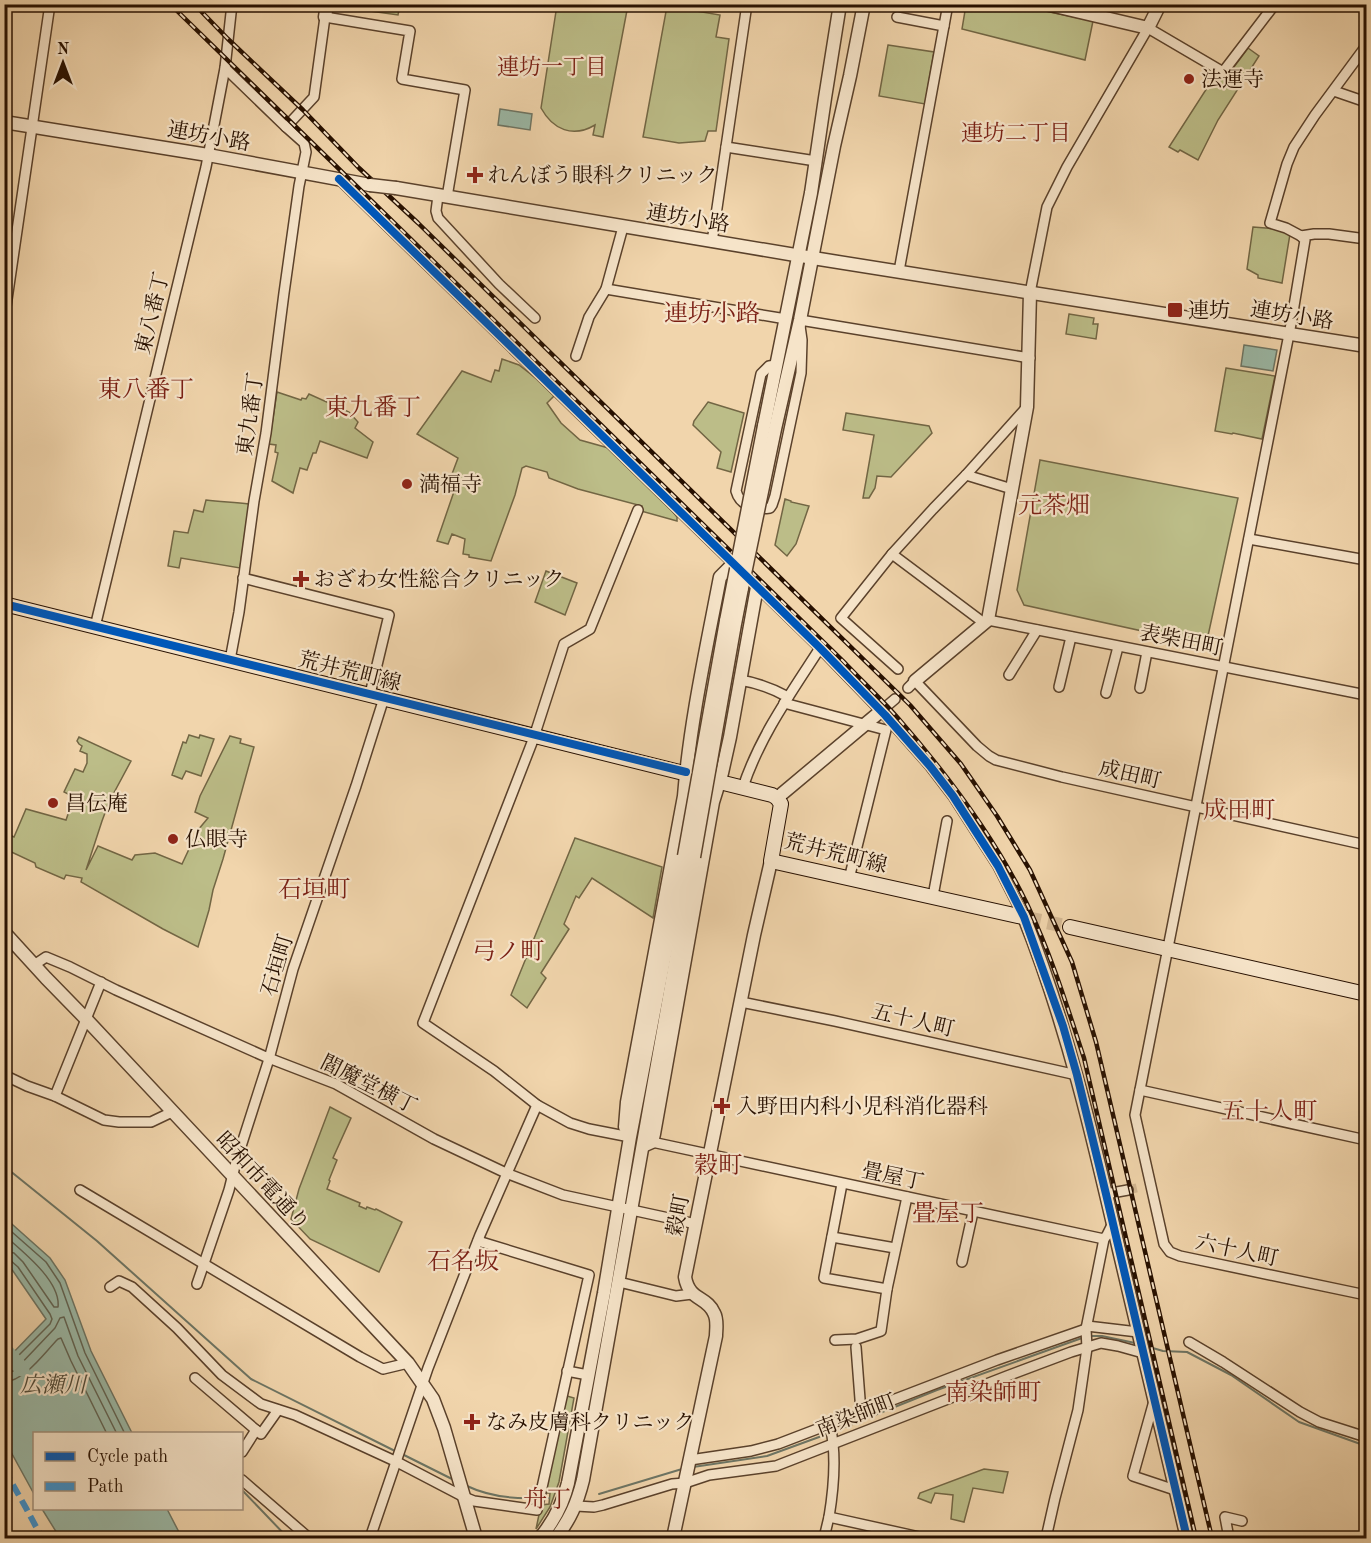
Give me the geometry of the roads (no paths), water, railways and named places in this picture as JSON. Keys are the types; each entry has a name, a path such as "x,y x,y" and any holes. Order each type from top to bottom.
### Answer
{"main road":[{"name":"荒井荒町線","path":"4,604 772,795 781,804 771,861 1026,918"},
{"path":"1070,927 1366,994"}],"street":[{"path":"4,320 50,4"},
{"name":"東八番丁","path":"95,627 208,155 225,68 232,4"},
{"path":"712,242 747,4"},
{"path":"770,427 776,365 816,162 840,4"},
{"path":"647,1144 689,856 730,622 770,427 800,322 864,4"},
{"path":"899,271 948,4"},
{"path":"1046,4 1148,28 1223,72 1275,4"},
{"path":"912,685 986,622 1027,407 1030,292 1047,207 1067,167 1160,4"},
{"path":"225,68 286,127 314,97 326,11 410,31 402,79 465,90 443,196 436,211 438,218 499,284 535,318"},
{"path":"897,17 944,26"},
{"path":"1366,46 1294,147 1270,223 1286,228 1305,240 1289,334 1140,1090 1366,1140"},
{"path":"1334,91 1366,102"},
{"name":"連坊小路","path":"4,122 712,242 1366,346"},
{"name":"東九番丁","path":"230,660 266,433 287,265 305,161 304,143 286,127"},
{"path":"726,147 816,162"},
{"path":"339,179 734,563 881,711 930,766 953,796 998,866 1026,918 1063,1026 1077,1075 1187,1539"},
{"path":"576,356 589,317 606,289 623,227"},
{"path":"1301,236 1329,234 1366,239"},
{"path":"606,289 786,319"},
{"path":"800,322 1030,358"},
{"path":"776,365 769,366 761,374 736,491 738,498 744,504 752,507 770,508 775,496 801,373 800,322"},
{"path":"898,669 841,618 892,554 1027,407"},
{"path":"966,476 1012,489"},
{"path":"627,1137 570,1123 537,1105 494,1071 423,1023 535,735 564,644 590,629 638,510"},
{"path":"1249,539 1366,560"},
{"path":"892,554 986,622"},
{"path":"556,1539 576,1506 586,1463 619,1282 625,1209 627,1102 684,796 694,715 720,577 734,563"},
{"path":"243,578 389,615 370,694"},
{"path":"540,1539 556,1516 565,1494 604,1293 625,1209 647,1144 713,802 730,737 757,587"},
{"name":"表柴田町","path":"986,622 1366,695"},
{"path":"1010,675 1037,630"},
{"path":"1059,687 1071,637"},
{"path":"1106,693 1118,647"},
{"path":"743,787 762,741 820,648"},
{"path":"1140,688 1147,652"},
{"path":"740,680 774,689 786,700 886,730 849,879"},
{"name":"成田町","path":"912,685 994,759 1062,777 1366,845"},
{"name":"石垣町","path":"197,1284 229,1190 269,1059 293,969 357,786 384,698"},
{"path":"777,798 895,699"},
{"path":"684,796 713,802"},
{"path":"933,896 947,821"},
{"path":"627,1137 689,856"},
{"name":"穀町","path":"692,1294 685,1277 771,861"},
{"path":"4,957 8,935"},
{"name":"昭和市電通り","path":"8,935 408,1363 434,1399 476,1539"},
{"name":"閻魔堂横丁","path":"34,965 46,957 269,1059 336,1084 434,1139 506,1173 562,1195 696,1224"},
{"path":"56,1096 101,982"},
{"name":"五十人町","path":"741,1002 1077,1075"},
{"path":"4,1075 56,1096 104,1120 151,1122 172,1112"},
{"name":"六十人町","path":"1140,1090 1136,1115 1146,1186 1164,1244 1170,1252 1366,1296"},
{"path":"370,1539 423,1383 478,1241 537,1105"},
{"name":"畳屋丁","path":"647,1144 710,1155 1104,1239"},
{"path":"842,1184 824,1278 887,1289"},
{"path":"80,1190 293,1318 383,1369 408,1363"},
{"path":"1106,1194 1128,1190"},
{"path":"835,1340 857,1338 881,1331 887,1289 907,1197"},
{"path":"962,1262 973,1212"},
{"path":"1046,1539 1078,1410 1087,1348 1086,1328 1104,1239 1113,1223"},
{"path":"832,1237 895,1248"},
{"path":"111,1287 119,1281 132,1287 177,1328 222,1375 261,1404 295,1415 462,1488 474,1501 537,1510 589,1275 478,1241"},
{"path":"619,1282 676,1296 692,1294 707,1303 716,1317 716,1336 674,1539"},
{"path":"690,1462 760,1449 830,1427 861,1412 1086,1328 1138,1334"},
{"path":"1189,1342 1300,1413 1319,1422 1366,1437"},
{"name":"南染師町","path":"576,1506 594,1507 709,1475 776,1466 834,1441 1071,1352 1101,1343 1142,1351"},
{"path":"856,1347 861,1412"},
{"path":"567,1371 588,1376"},
{"path":"195,1378 261,1434 278,1410"},
{"path":"1154,1399 1133,1476 1175,1490"},
{"path":"824,1539 833,1493 834,1441 830,1427"},
{"path":"243,1450 256,1430"},
{"path":"243,1481 309,1539"},
{"path":"829,1517 924,1539"},
{"path":"1229,1539 1225,1517 1242,1521"}],"water":[{"path":"500,109 532,114 530,130 498,125"},
{"path":"1244,345 1277,350 1273,371 1241,366"},
{"name":"広瀬川","path":"4,1217 50,1258 65,1280 91,1351 132,1432 33,1432 33,1492 5,1441 5,1361 46,1319 5,1263"},
{"path":"43,1510 168,1510 182,1538 60,1538"}],"waterway":[{"path":"4,1166 97,1241 251,1379 397,1452"},
{"path":"1088,1336 1102,1336 1135,1343"},
{"path":"835,1431 937,1390 1082,1338"},
{"path":"1146,1346 1163,1351 1187,1352 1231,1375 1299,1422 1366,1446"},
{"name":"広瀬川","path":"4,1349 22,1369"},
{"path":"693,1467 767,1456 830,1433"},
{"path":"402,1454 454,1480"},
{"path":"599,1494 682,1469"},
{"path":"467,1486 501,1496 537,1498"},
{"path":"243,1491 288,1538"},
{"path":"543,1498 549,1498"}],"tunnel":[{"path":"895,699 908,688"},
{"path":"1027,918 1070,927"},
{"path":"1128,1190 1141,1187"}],"railway":[{"path":"170,4 843,661 916,739 985,830 1014,879 1036,923 1084,1058 1196,1538"},
{"path":"194,4 910,705 961,764 997,816 1030,870 1072,962 1096,1042 1212,1538"}],"place":[{"name":"法運寺","path":"1189,79"},
{"name":"れんぼう眼科クリニック","path":"475,175"},
{"name":"連坊","path":"1175,310"},
{"name":"満福寺","path":"407,484"},
{"name":"おざわ女性総合クリニック","path":"301,579"},
{"name":"昌伝庵","path":"53,803"},
{"name":"仏眼寺","path":"173,839"},
{"name":"入野田内科小児科消化器科","path":"722,1106"},
{"name":"なみ皮膚科クリニック","path":"472,1422"}],"district":[{"name":"連坊一丁目","path":"552,66"},
{"name":"連坊二丁目","path":"1016,132"},
{"name":"連坊小路","path":"712,313"},
{"name":"東八番丁","path":"146,389"},
{"name":"東九番丁","path":"373,407"},
{"name":"元茶畑","path":"1054,505"},
{"name":"成田町","path":"1239,810"},
{"name":"石垣町","path":"314,889"},
{"name":"弓ノ町","path":"508,951"},
{"name":"五十人町","path":"1269,1111"},
{"name":"穀町","path":"718,1165"},
{"name":"畳屋丁","path":"948,1213"},
{"name":"石名坂","path":"463,1261"},
{"name":"南染師町","path":"993,1392"},
{"name":"舟丁","path":"547,1499"}]}
